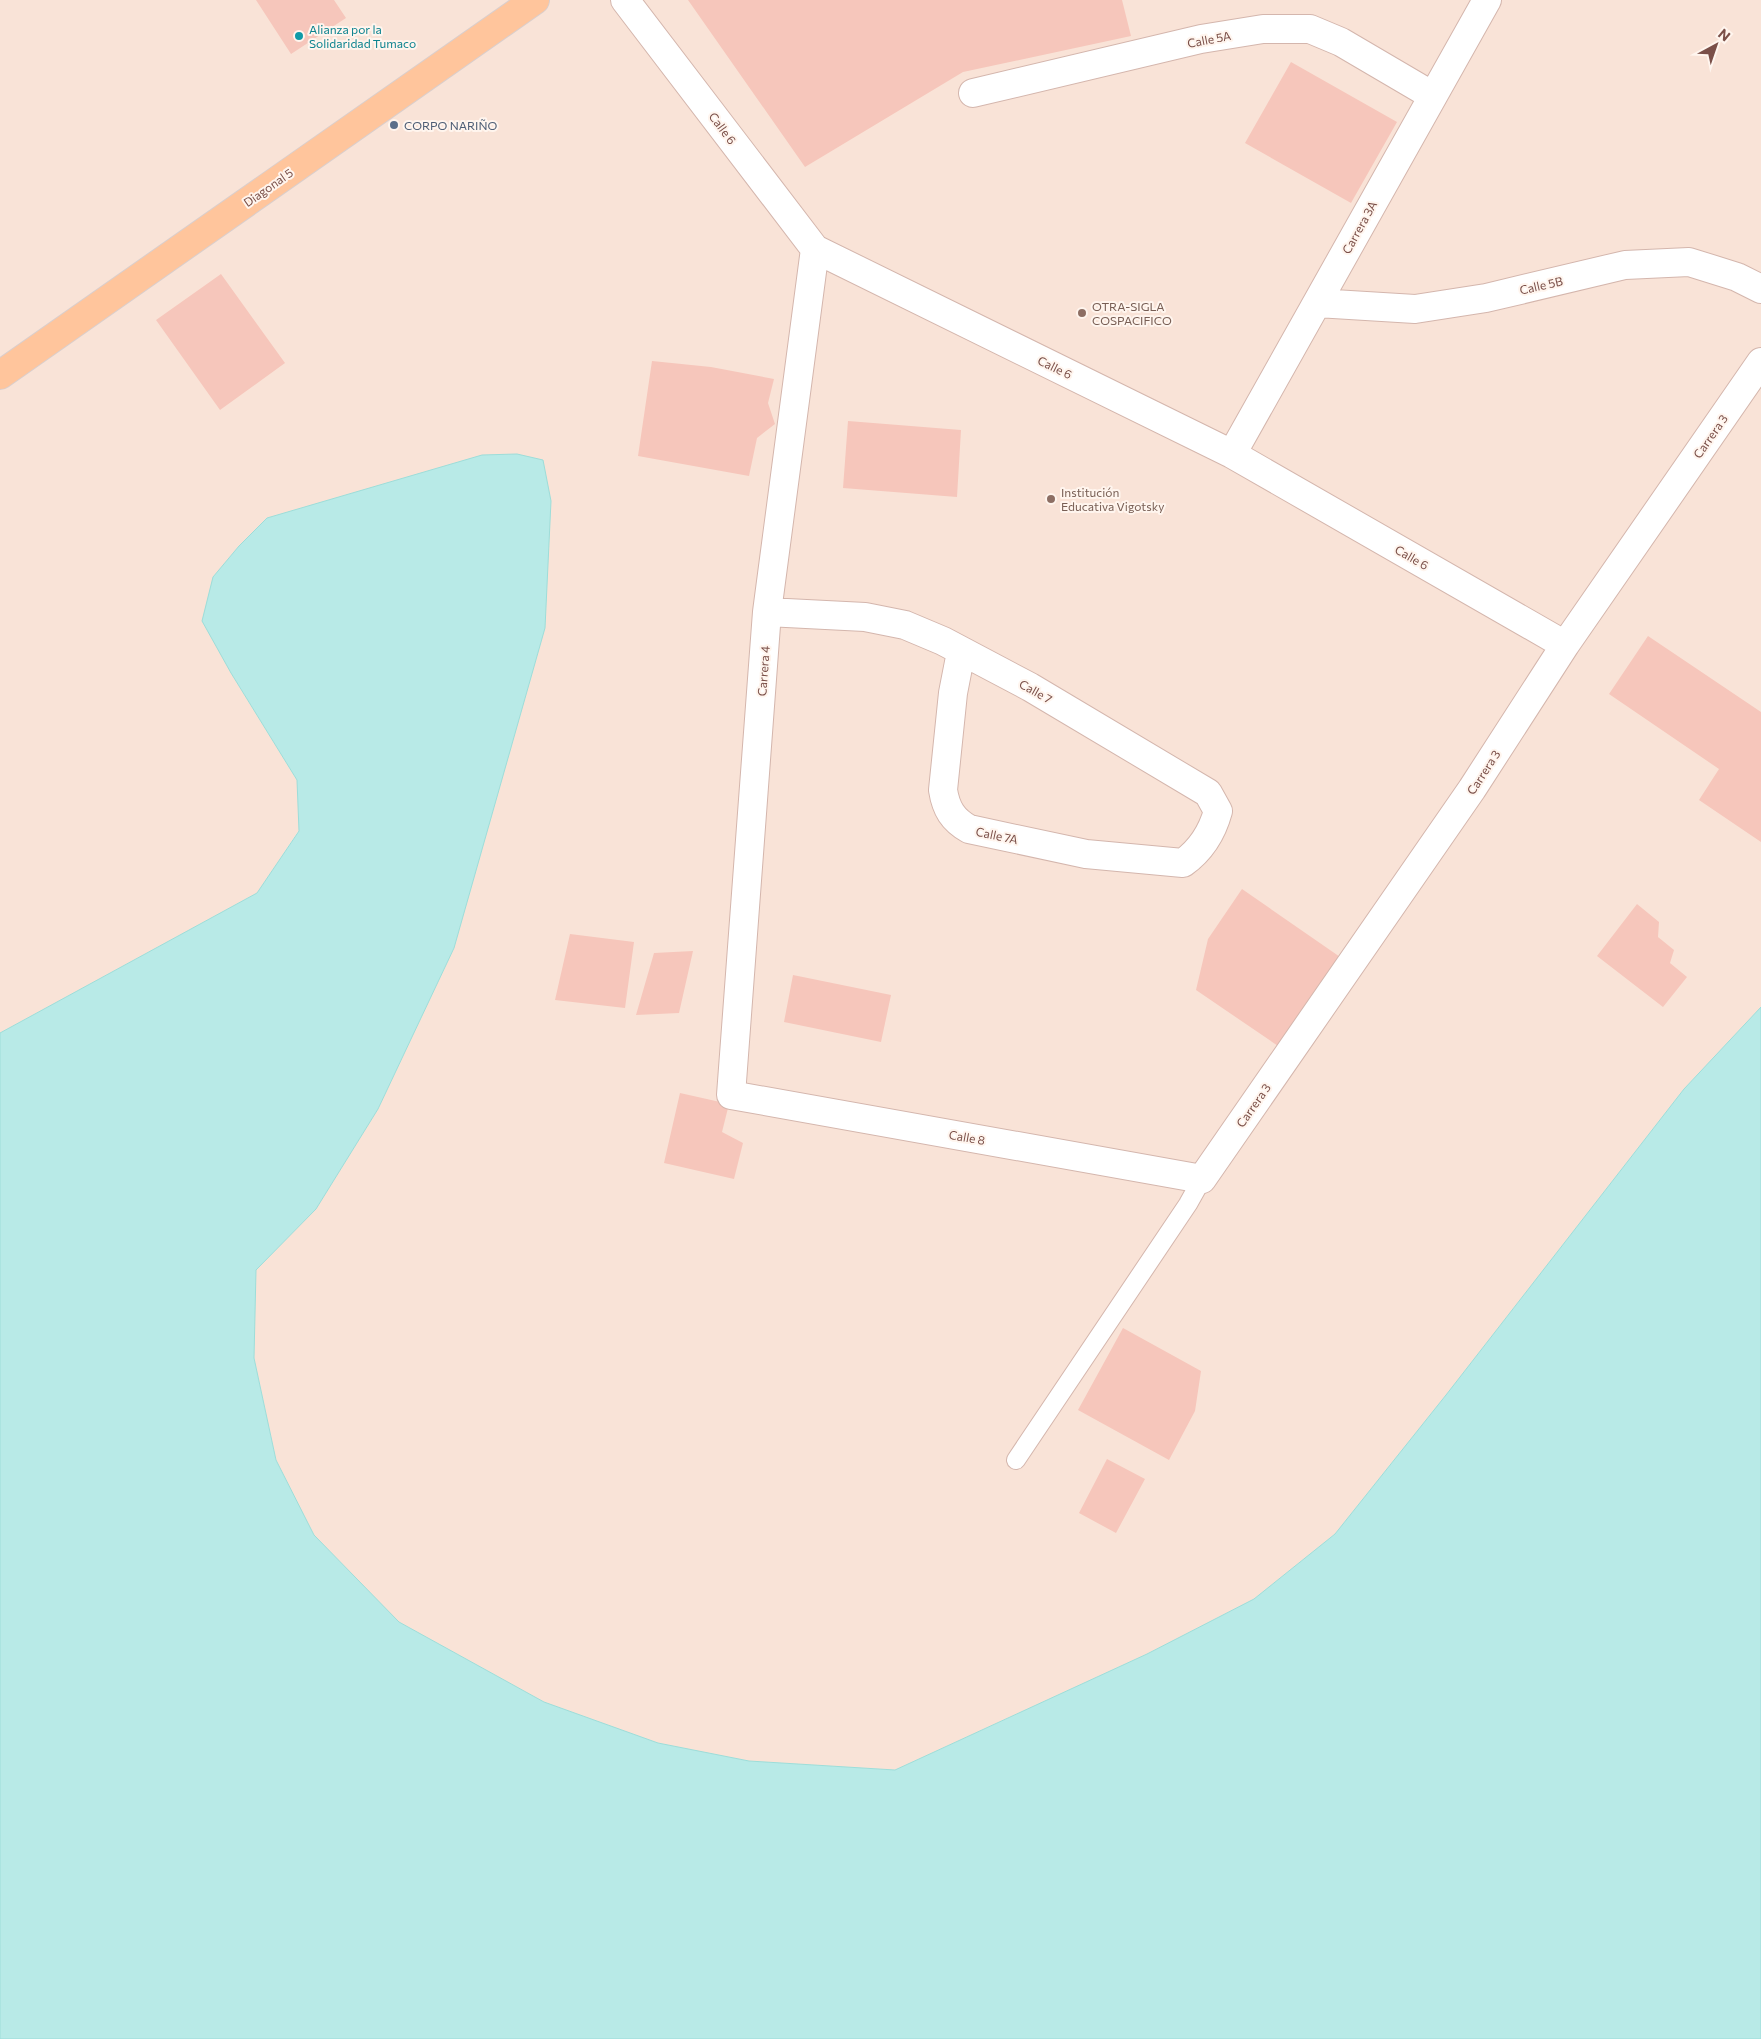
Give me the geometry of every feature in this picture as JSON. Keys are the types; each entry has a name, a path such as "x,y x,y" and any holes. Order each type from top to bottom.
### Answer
{"main road":[{"name":"Diagonal 5","path":"0,375 535,0"}],"street":[{"name":"Calle 6","path":"625,0 815,249 1232,454 1564,644"},
{"name":"Carrera 3A","path":"1232,454 1487,0"},
{"name":"Calle 5A","path":"973,93 1201,39 1263,30 1310,28 1341,42 1433,96"},
{"name":"Carrera 4","path":"732,1095 768,612 815,249"},
{"name":"Calle 5B","path":"1317,303 1415,309 1486,298 1625,265 1689,262 1737,277 1761,289"},
{"name":"Carrera 3","path":"1202,1179 1472,789 1564,644 1761,362"},
{"name":"Calle 7","path":"768,612 865,617 905,625 943,641 1030,687 1208,793 1218,811 1214,829 1196,854 1183,863"},
{"name":"Calle 7A","path":"961,652 953,693 943,790 946,804 953,817 969,829 1086,854 1183,863"},
{"name":"Calle 8","path":"732,1095 1202,1179"}],"lane":[{"path":"1016,1460 1188,1204 1202,1179"}],"shaded area":[{"path":"0,0 1761,0 1761,1007 1684,1089 1446,1395 1335,1534 1254,1599 1147,1654 895,1770 749,1761 658,1743 544,1702 399,1622 314,1535 276,1460 254,1358 256,1270 316,1209 378,1109 454,948 267,518 239,546 213,577 231,673 297,780 299,830 257,893 0,1033"}],"water":[{"path":"517,454 543,460 551,501 545,628 454,948 378,1109 316,1209 256,1270 254,1358 276,1460 314,1535 399,1622 544,1702 658,1743 749,1761 895,1770 1147,1654 1254,1599 1335,1534 1446,1395 1684,1089 1761,1007 1761,2039 0,2039 0,1033 257,893 299,831 297,780 231,673 202,621 213,577 239,546 267,518 482,455"}],"building":[{"name":"Alianza por la Solidaridad Tumaco","path":"256,0 334,0 346,18 291,54"},
{"path":"688,0 1122,0 1131,36 963,72 805,167"},
{"path":"1291,62 1397,122 1351,203 1245,143"},
{"path":"221,274 285,363 220,410 156,320"},
{"path":"652,361 711,367 774,379 768,403 775,424 757,438 749,476 638,456"},
{"path":"848,421 961,430 957,497 843,488"},
{"path":"1648,636 1761,712 1761,842 1699,800 1719,769 1609,694"},
{"path":"1242,889 1343,959 1281,1048 1196,990 1208,939"},
{"path":"1637,904 1659,922 1658,937 1674,950 1670,963 1687,977 1663,1007 1597,956"},
{"path":"570,934 634,942 625,1008 555,1000"},
{"path":"693,951 679,1013 636,1015 654,953"},
{"path":"793,975 891,995 881,1042 784,1022"},
{"path":"680,1093 729,1104 722,1132 743,1143 734,1179 664,1163"},
{"path":"1123,1328 1201,1371 1195,1411 1169,1460 1078,1410"},
{"path":"1107,1459 1145,1479 1116,1533 1079,1513"}],"place":[{"name":"Alianza por la Solidaridad Tumaco","path":"299,36"},
{"name":"CORPO NARIÑO","path":"394,125"},
{"name":"OTRA-SIGLA COSPACIFICO","path":"1082,313"},
{"name":"Institución Educativa Vigotsky","path":"1051,499"}]}
